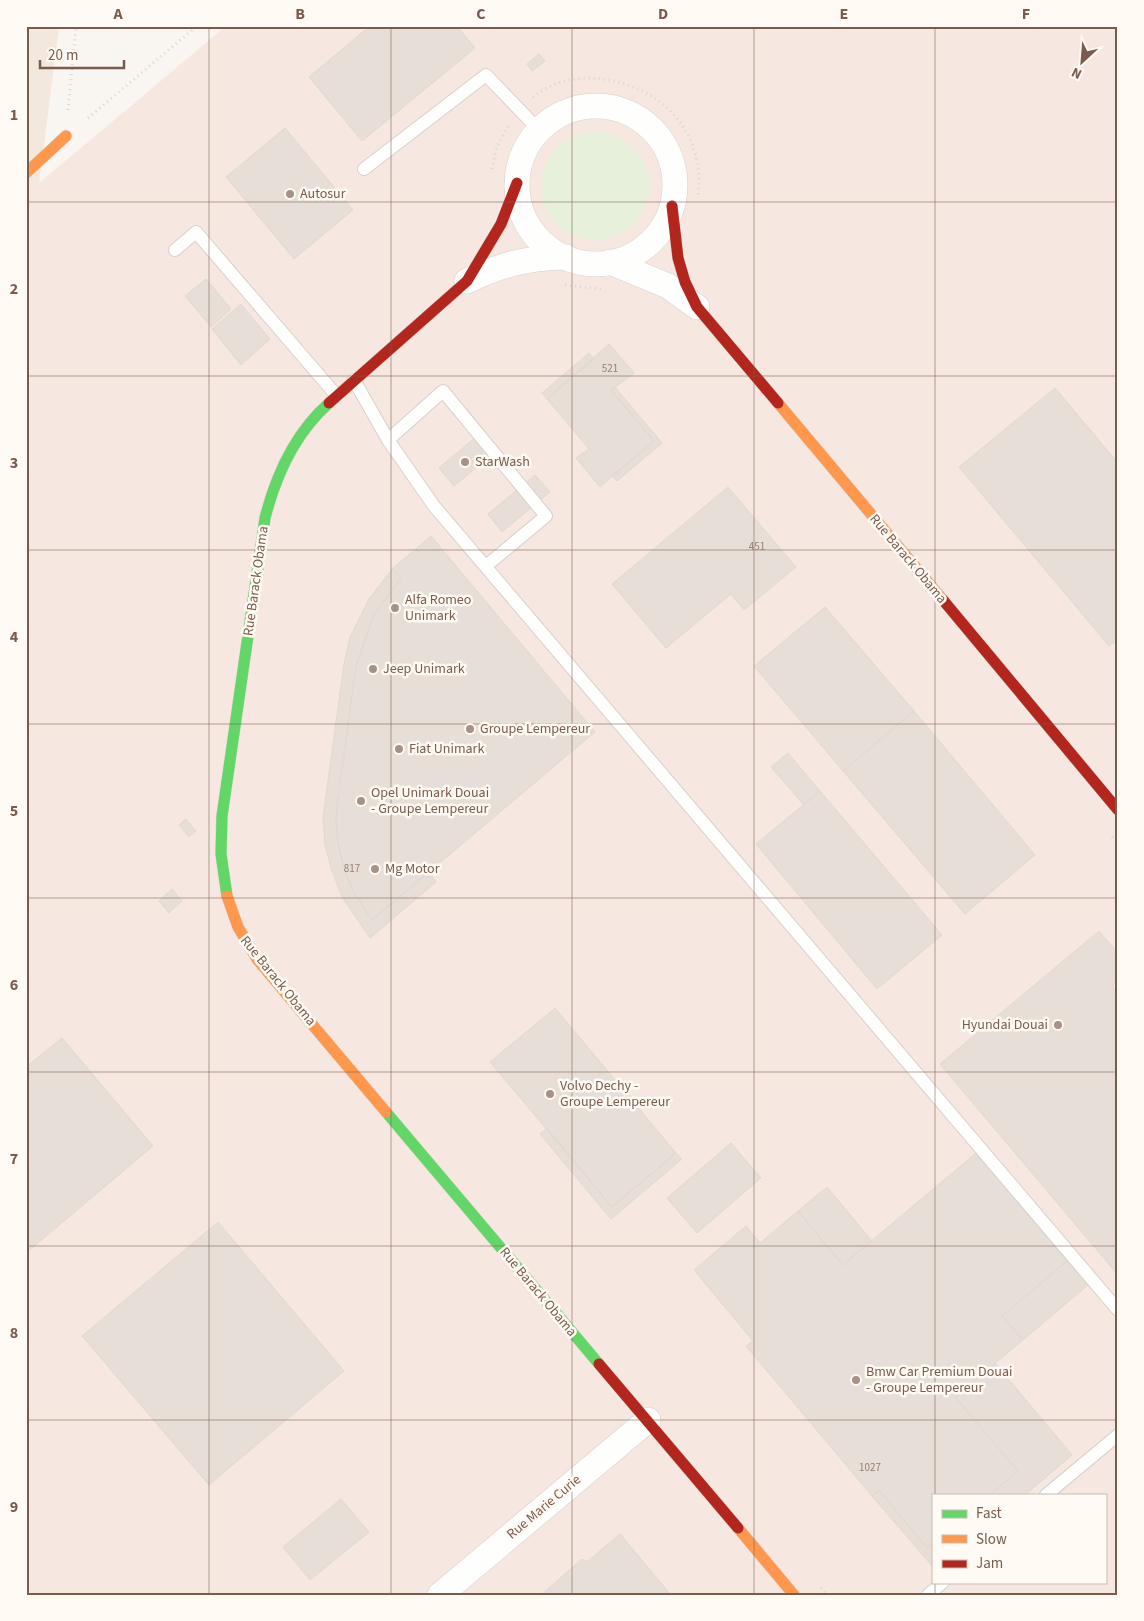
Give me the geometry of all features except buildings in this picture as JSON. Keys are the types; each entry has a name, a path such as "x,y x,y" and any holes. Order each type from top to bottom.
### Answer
{"street":[{"path":"608,107 635,117 657,135 670,160 674,178 672,206 665,223 649,243 634,254 610,262 583,263 566,258 544,244 528,224 521,208 517,183 525,151 539,130 554,118 580,108 608,107"},
{"path":"26,173 66,136"},
{"name":"Rue Barack Obama","path":"467,281 501,224 517,183"},
{"name":"Rue Barack Obama","path":"672,206 676,257 686,287 698,307 1118,810"},
{"name":"Rue Barack Obama","path":"566,258 535,258 506,264 467,281 336,395 311,419 301,433 279,475 265,518 219,836 223,876 240,935 258,959 794,1595"},
{"name":"Rue Barack Obama","path":"610,262 668,286 698,307"},
{"name":"Rue Marie Curie","path":"440,1595 648,1420"}],"lane":[{"path":"364,169 486,75 539,130"},
{"path":"175,250 196,232 336,395"},
{"path":"354,380 388,440 421,489 1118,1310"},
{"path":"388,440 443,391 546,516 486,566"},
{"path":"1047,1494 1118,1434"},
{"path":"928,1595 941,1584"}],"path":[{"path":"66,136 76,26"},
{"path":"66,136 197,26"},
{"path":"558,283 608,290"},
{"path":"1111,836 1118,844"},
{"path":"821,1587 827,1595"}],"shaded area":[{"path":"26,26 59,26 39,183 26,190"},
{"path":"226,26 1118,26 1118,1595 26,1595 26,190 39,183"}],"green space":[{"path":"595,132 616,136 633,148 645,165 649,186 645,207 633,224 616,236 595,240 574,236 557,224 545,207 541,186 545,165 557,148 574,136"}],"traffic: fast":[{"path":"227,896 221,854 222,816 265,518 275,486 288,456 306,428 329,403"},
{"path":"386,1112 599,1364"}],"traffic: slow":[{"path":"26,173 66,136"},
{"path":"778,403 943,600"},
{"path":"227,896 238,927 257,959 386,1112"},
{"path":"738,1528 794,1595"}],"traffic: jam":[{"path":"329,403 467,281 501,224 517,183"},
{"path":"672,206 678,258 685,282 697,307 778,403"},
{"path":"943,600 1118,810"},
{"path":"599,1364 738,1528"}],"place":[{"name":"Autosur","path":"290,194"},
{"name":"StarWash","path":"465,462"},
{"name":"Alfa Romeo Unimark","path":"395,608"},
{"name":"Jeep Unimark","path":"373,669"},
{"name":"Groupe Lempereur","path":"470,729"},
{"name":"Fiat Unimark","path":"399,749"},
{"name":"Opel Unimark Douai - Groupe Lempereur","path":"361,801"},
{"name":"Mg Motor","path":"375,869"},
{"name":"Hyundai Douai","path":"1058,1025"},
{"name":"Volvo Dechy - Groupe Lempereur","path":"550,1094"},
{"name":"Bmw Car Premium Douai - Groupe Lempereur","path":"856,1380"}]}
